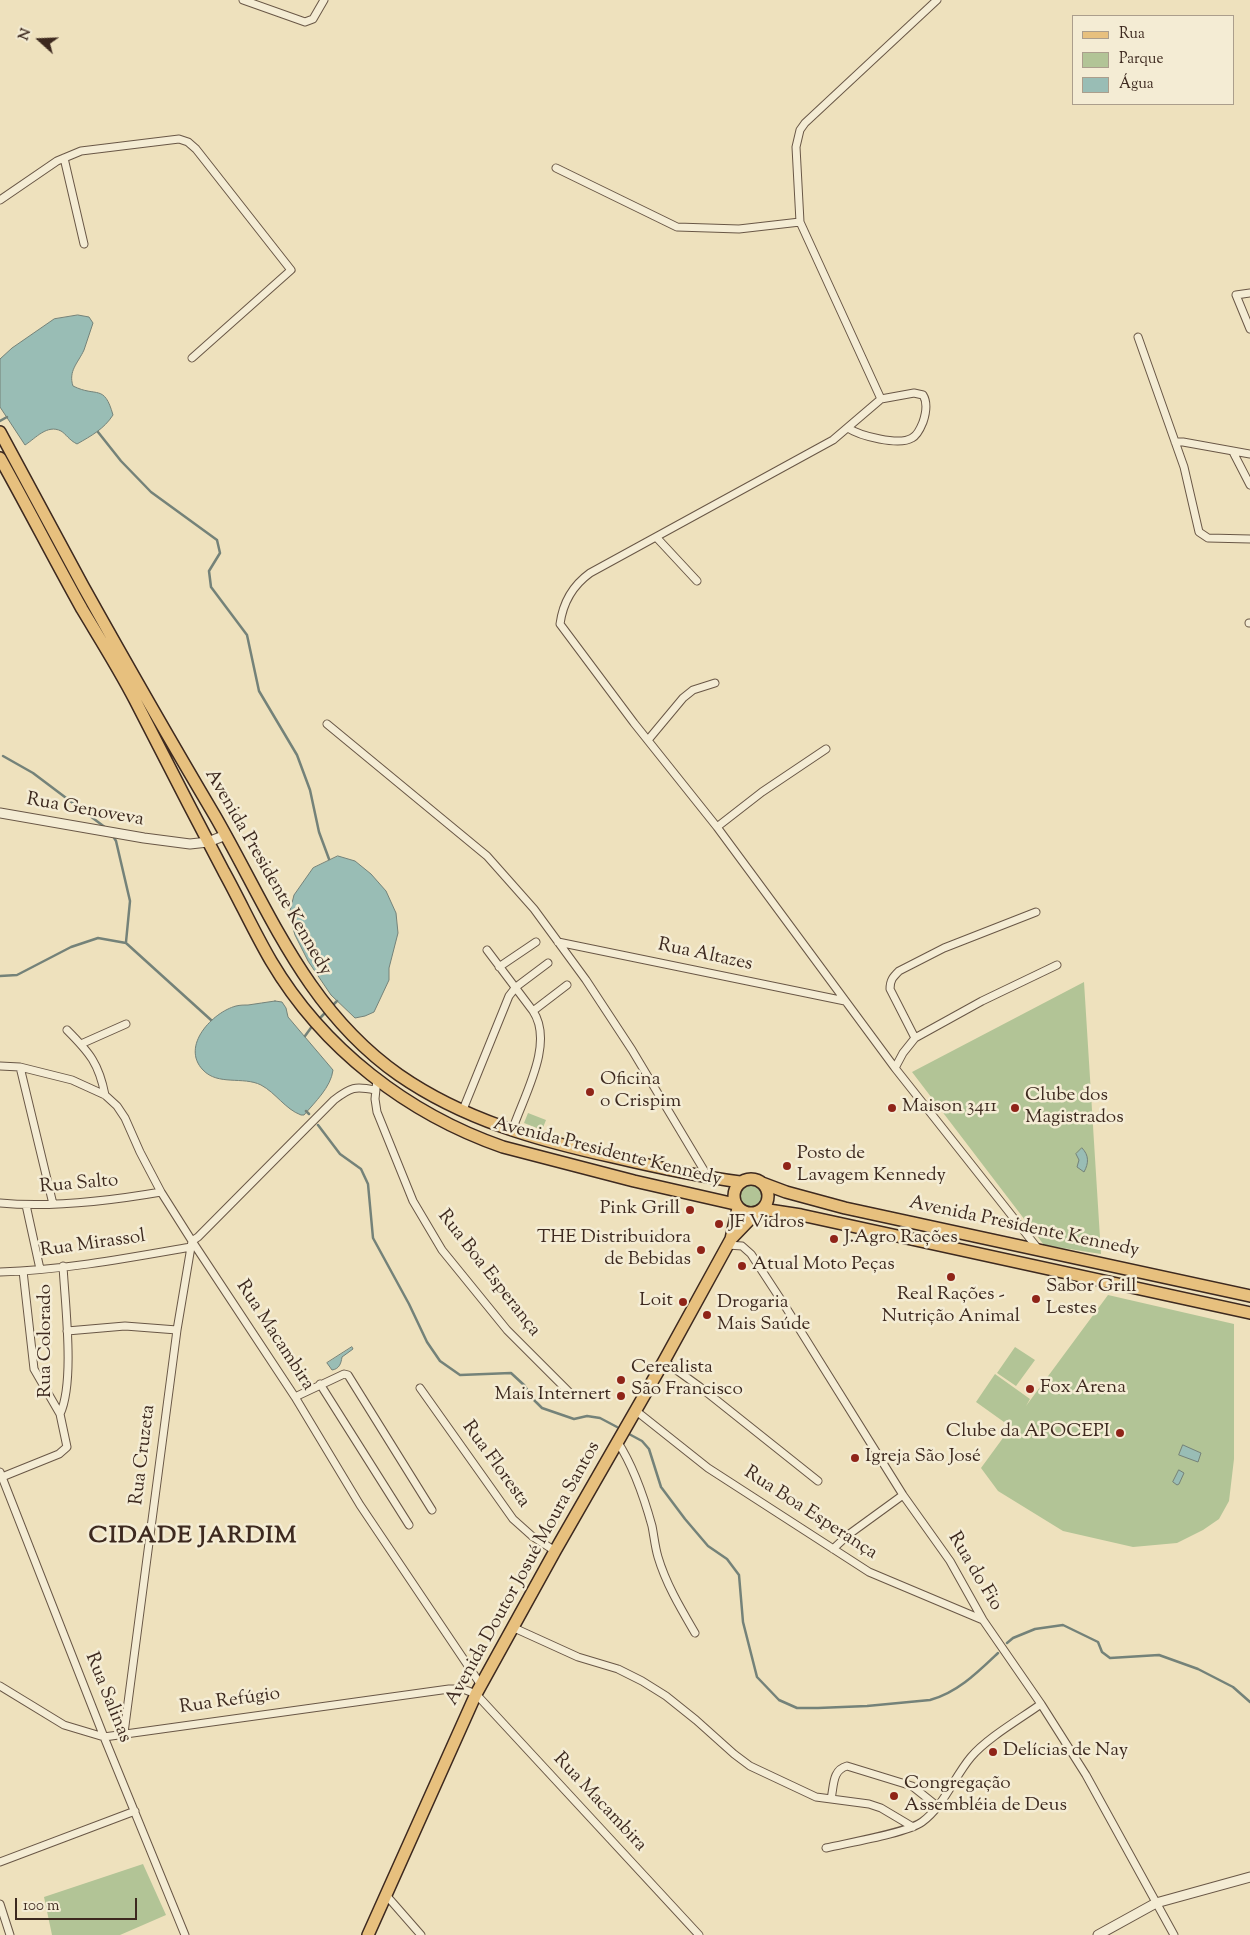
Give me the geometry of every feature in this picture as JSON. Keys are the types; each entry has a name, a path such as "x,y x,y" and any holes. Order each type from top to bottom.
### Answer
{"main road":[{"name":"Avenida Presidente Kennedy","path":"0,432 156,717 226,835 286,948 326,1007 356,1039 381,1061 427,1092 462,1112 512,1131 583,1150 708,1178 740,1182 752,1179 805,1198 1250,1296"},
{"name":"Avenida Presidente Kennedy","path":"0,458 81,607 133,696 272,961 291,991 311,1015 376,1084 452,1127 494,1144 736,1206 747,1213 760,1210 801,1215 1250,1313"},
{"name":"Avenida Presidente Kennedy","path":"736,1206 734,1192 740,1182"},
{"path":"729,1242 760,1210 768,1198 766,1188 762,1183"},
{"path":"729,1242 736,1206"},
{"path":"985,1255 988,1239"},
{"name":"Avenida Doutor Josué Moura Santos","path":"368,1935 478,1689 555,1550 664,1361 729,1242"}],"street":[{"path":"242,0 304,22 313,19 324,0"},
{"path":"881,399 800,222 796,147 800,130 805,124 937,0"},
{"path":"0,200 56,161 81,151 179,139 188,142 196,149 291,270 192,358"},
{"path":"64,158 84,244"},
{"path":"556,168 677,227 739,229 800,222"},
{"path":"1250,293 1236,295 1250,329"},
{"path":"1138,337 1184,467 1197,527 1201,535 1208,538 1250,539"},
{"path":"848,428 862,436 896,441 912,439 917,434 924,418 926,406 923,395 914,393 881,399 833,440 590,574 578,582 569,596 561,614 560,624 717,827 895,1068 1039,1250"},
{"path":"1175,442 1197,444 1250,454"},
{"path":"1233,452 1250,485"},
{"path":"657,538 697,581"},
{"path":"648,740 683,698 693,690 715,683"},
{"path":"327,724 487,856 534,909 632,1050 708,1178"},
{"path":"717,827 762,792 826,749"},
{"name":"Rua Genoveva","path":"0,812 190,844 208,842 226,835"},
{"path":"915,1038 890,989 891,980 894,976 899,971 944,948 1036,912"},
{"path":"499,967 536,942"},
{"name":"Rua Altazes","path":"558,942 845,1001"},
{"path":"487,950 538,1018 540,1027 537,1065 512,1131"},
{"path":"462,1112 506,1001 516,987 548,963"},
{"path":"895,1068 903,1053 915,1038 982,1001 1057,965"},
{"path":"533,1011 567,986"},
{"path":"81,1044 126,1024"},
{"path":"67,1030 81,1044 98,1067 105,1095"},
{"name":"Rua Macambira","path":"0,1066 20,1067 66,1078 105,1095 117,1106 125,1118 161,1192 191,1244 295,1397 360,1505 478,1689 699,1935"},
{"path":"20,1067 53,1204"},
{"path":"191,1244 334,1100 347,1090 376,1084"},
{"name":"Rua Boa Esperança","path":"376,1084 377,1112 413,1201 430,1231 442,1250 507,1330 569,1392"},
{"name":"Rua Salto","path":"0,1203 26,1205 53,1204 122,1198 161,1192"},
{"path":"26,1205 40,1269"},
{"name":"Rua do Fio","path":"729,1242 742,1246 751,1254 904,1494 950,1560 983,1620 1041,1704 1086,1775 1174,1935"},
{"name":"Rua Mirassol","path":"0,1272 23,1272 191,1244"},
{"name":"Rua Cruzeta","path":"124,1733 177,1330 191,1244"},
{"name":"Rua Colorado","path":"60,1414 66,1399 67,1331 63,1266"},
{"path":"1,1474 64,1451 67,1442 60,1414 34,1369 23,1272"},
{"path":"67,1331 125,1326 177,1330"},
{"path":"664,1361 700,1387 818,1482"},
{"path":"295,1397 344,1374 349,1377 432,1510"},
{"path":"320,1384 409,1525"},
{"name":"Rua Floresta","path":"420,1388 513,1519 532,1536 555,1550"},
{"name":"Rua Boa Esperança","path":"635,1410 708,1468 876,1575 983,1620"},
{"path":"617,1441 627,1456 635,1474 652,1526 658,1557 676,1602 695,1632"},
{"name":"Rua Salinas","path":"1,1474 185,1935"},
{"path":"833,1549 848,1535 904,1494"},
{"path":"512,1628 578,1657 607,1664 630,1674 666,1696 750,1766 816,1797 869,1804 881,1808 913,1827"},
{"name":"Rua Refúgio","path":"0,1686 64,1724 104,1736 449,1689 478,1689"},
{"path":"826,1848 913,1827 922,1823 937,1806 975,1752 1041,1704"},
{"path":"831,1799 836,1774 842,1767 847,1766 912,1786 937,1806"},
{"path":"0,1862 135,1811"},
{"path":"1098,1935 1156,1903 1250,1876"},
{"path":"386,1895 421,1935"},
{"path":"0,1904 10,1935"}],"green space":[{"name":"Clube dos Magistrados","path":"1084,982 1101,1254 1044,1245 912,1072"},
{"path":"528,1113 546,1120 542,1130 524,1123"},
{"path":"751,1183 760,1187 764,1196 760,1205 751,1209 742,1205 738,1196 742,1187"},
{"name":"Clube da APOCEPI","path":"1108,1295 1234,1324 1234,1459 1229,1501 1219,1519 1203,1530 1177,1543 1133,1547 1063,1531 998,1491 981,1468 1011,1427 976,1402 995,1374 1030,1399 1026,1406"},
{"path":"1015,1347 1035,1360 1016,1386 997,1373"},
{"path":"143,1864 166,1915 120,1935 52,1935 44,1897"}],"water":[{"path":"78,315 89,317 93,323 84,350 74,367 72,376 73,386 103,395 110,405 113,415 101,428 77,444 61,431 51,429 25,445 0,407 0,359 12,348 54,319"},
{"path":"338,856 355,861 371,874 386,891 396,913 398,933 389,968 389,980 374,1012 355,1018 331,995 308,961 295,935 289,915 294,895 313,868"},
{"path":"275,1001 282,1002 288,1017 333,1070 326,1088 304,1115 290,1109 261,1085 254,1082 216,1078 203,1070 197,1061 195,1051 197,1041 202,1031 218,1015 236,1006"},
{"path":"1082,1148 1088,1159 1084,1172 1077,1167 1079,1160 1076,1154"},
{"path":"352,1347 353,1349 342,1357 338,1367 332,1370 327,1363"},
{"path":"1183,1445 1201,1453 1198,1462 1179,1455"},
{"path":"1179,1470 1184,1473 1177,1485 1173,1482"}],"waterway":[{"path":"0,421 7,417"},
{"path":"98,432 121,461 151,492 217,540 220,553 209,571 211,587 247,635 259,691 297,755 310,790 319,832 329,859"},
{"path":"3,756 33,773 106,828"},
{"path":"113,836 116,841 130,901 126,942"},
{"path":"0,976 17,975 71,947 98,938 126,943 211,1020"},
{"path":"332,1006 337,1001"},
{"path":"320,1018 325,1013"},
{"path":"305,1036 313,1025"},
{"path":"306,1111 309,1114"},
{"path":"318,1125 340,1154 361,1169 368,1184 373,1238 409,1304 427,1342 440,1361 460,1375 511,1373 524,1385 542,1408 574,1419 587,1416 600,1418 617,1427"},
{"path":"629,1434 642,1441 649,1449 661,1487 685,1519 708,1546 727,1559 739,1575 743,1622 757,1677 779,1700 797,1708 867,1706 930,1700 958,1687 998,1653"},
{"path":"1007,1643 1013,1638 1035,1629 1063,1625 1098,1642 1102,1652 1110,1658 1159,1655 1198,1669 1233,1687 1250,1702"}],"place":[{"name":"Oficina o Crispim","path":"590,1092"},
{"name":"Maison 3411","path":"892,1108"},
{"name":"Clube dos Magistrados","path":"1015,1108"},
{"name":"Posto de Lavagem Kennedy","path":"787,1166"},
{"name":"Pink Grill","path":"690,1210"},
{"name":"JF Vidros","path":"719,1224"},
{"name":"J.Agro Rações","path":"834,1239"},
{"name":"THE Distribuidora de Bebidas","path":"701,1250"},
{"name":"Atual Moto Peças","path":"742,1266"},
{"name":"Real Rações - Nutrição Animal","path":"951,1277"},
{"name":"Sabor Grill Lestes","path":"1036,1299"},
{"name":"Loit","path":"683,1302"},
{"name":"Drogaria Mais Saúde","path":"707,1315"},
{"name":"Cerealista São Francisco","path":"621,1380"},
{"name":"Fox Arena","path":"1030,1389"},
{"name":"Mais Internert","path":"621,1396"},
{"name":"Clube da APOCEPI","path":"1120,1433"},
{"name":"Igreja São José","path":"855,1458"},
{"name":"Delícias de Nay","path":"993,1752"},
{"name":"Congregação Assembléia de Deus","path":"894,1796"}],"district":[{"name":"CIDADE JARDIM","path":"193,1538"}]}
